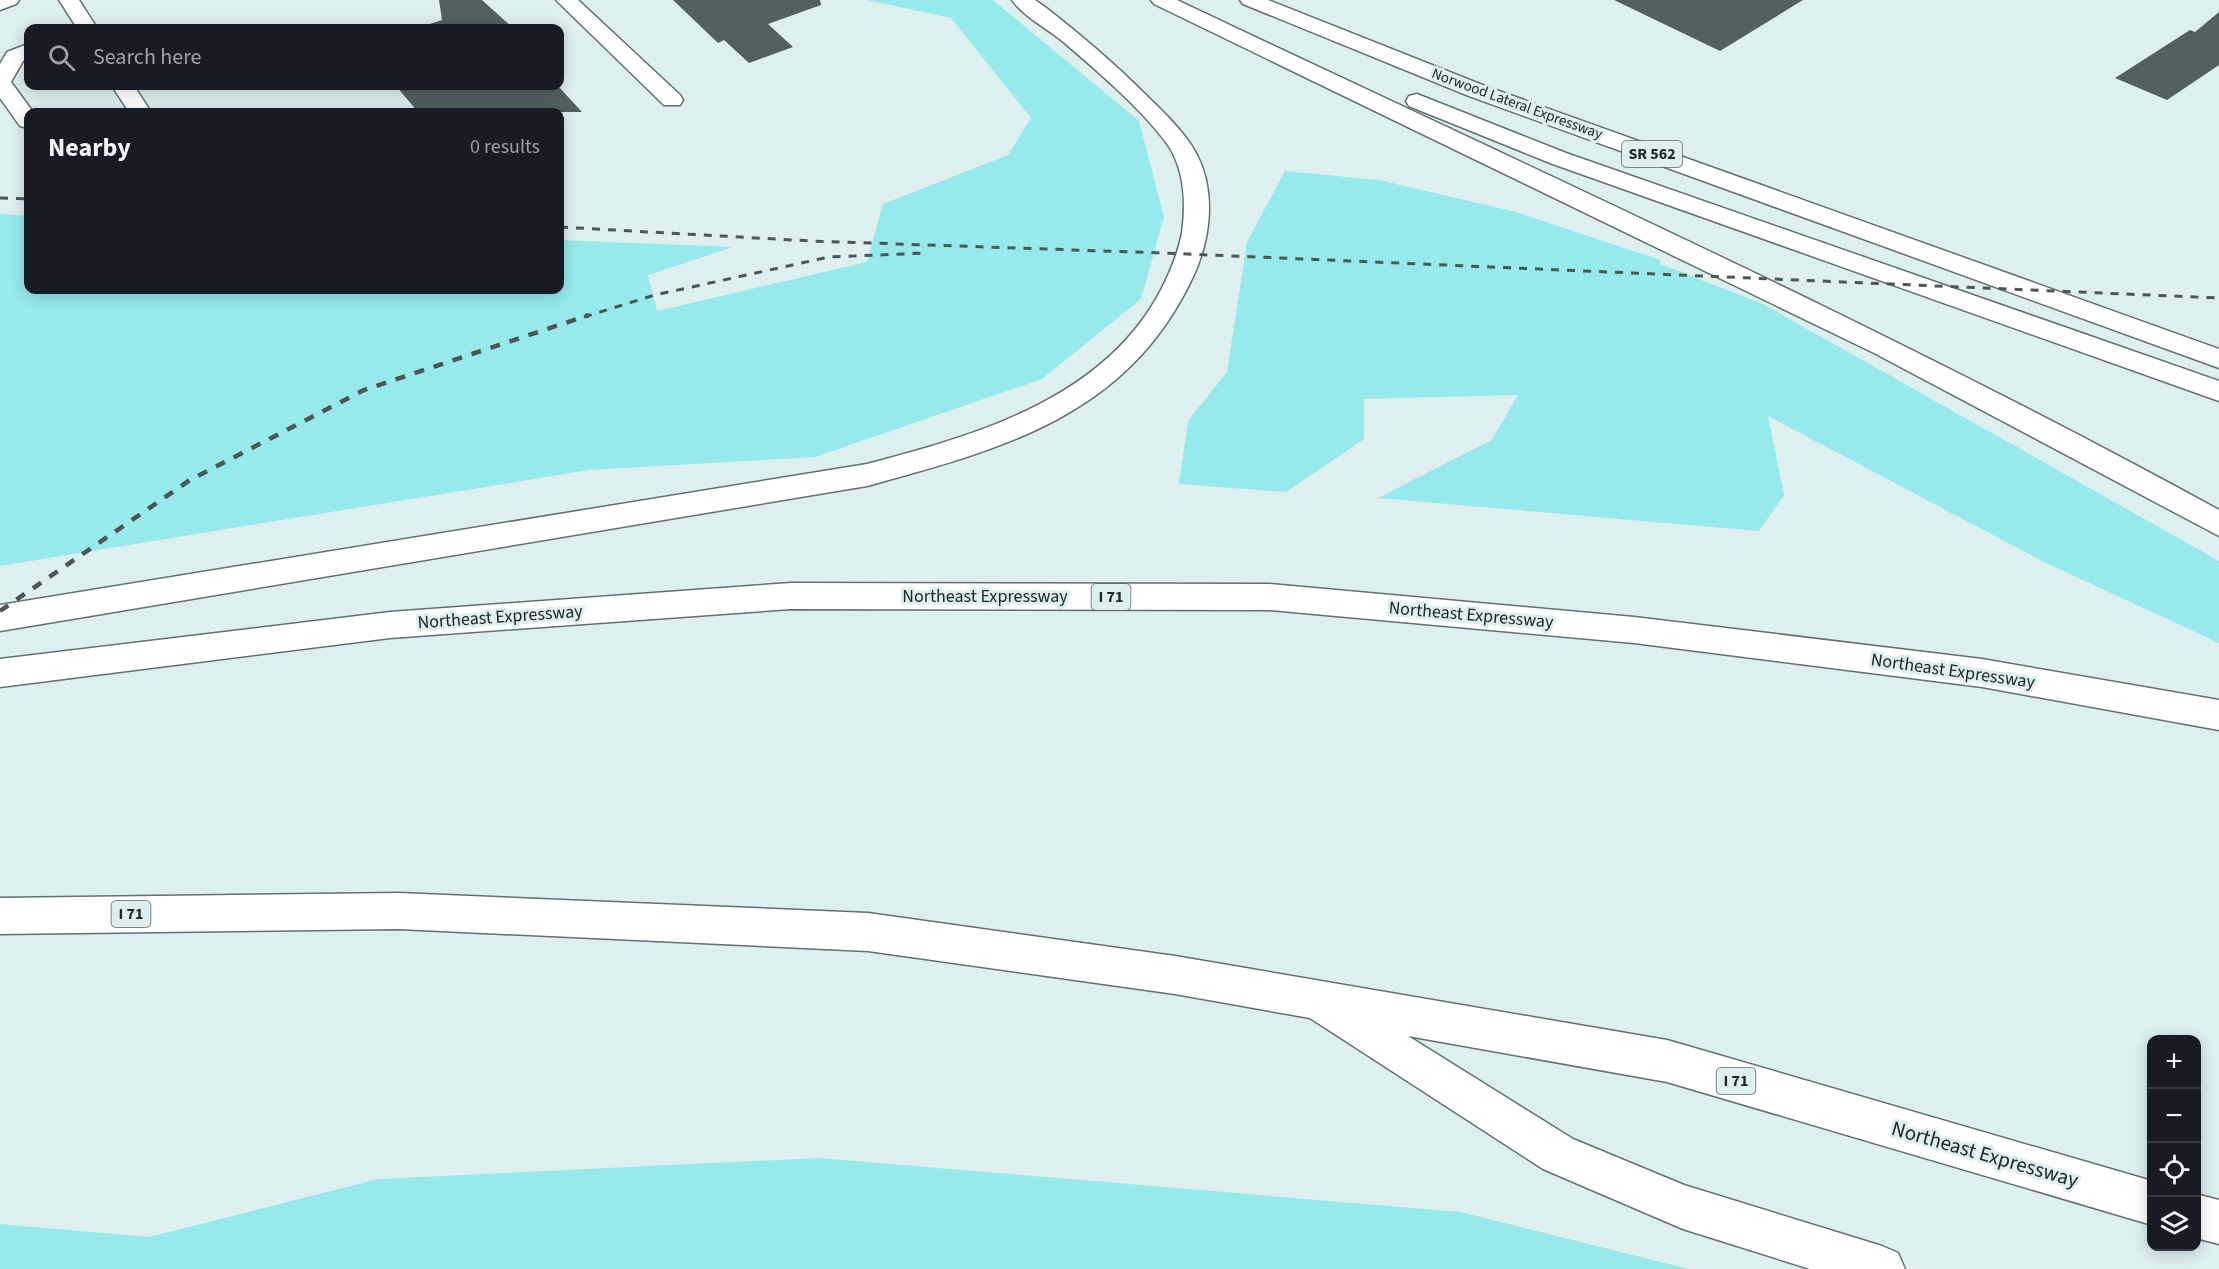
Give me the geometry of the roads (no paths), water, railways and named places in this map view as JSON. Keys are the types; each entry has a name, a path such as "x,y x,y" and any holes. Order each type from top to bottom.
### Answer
{"main road":[{"path":"0,4 9,0"},
{"path":"69,0 78,24"},
{"path":"566,0 672,100"},
{"path":"0,618 867,475 949,454 1024,426 1073,400 1112,369 1154,326 1176,292 1192,248 1197,216 1192,174 1185,155 1167,129 1099,60 1022,0"},
{"name":"Norwood Lateral Expressway","path":"1250,0 1477,91 2056,301"},
{"path":"1167,3 1558,158 2219,391"},
{"path":"1167,3 1884,347 2109,463 2219,524"},
{"path":"24,52 15,57 0,82 24,115"},
{"path":"126,90 137,108"},
{"path":"2056,301 2219,341"},
{"path":"2056,301 2219,359"},
{"name":"Northeast Expressway","path":"0,673 390,625 791,596 1269,597 1657,633 1982,673 2219,714"},
{"name":"Northeast Expressway","path":"0,916 399,911 868,932 1175,975 1667,1061 2147,1202"},
{"path":"1311,998 1558,1154 1683,1207 1882,1269"},
{"path":"2201,1217 2219,1222"}],"railway":[{"path":"0,198 24,199"},
{"path":"564,227 811,241 1163,253 2219,298"},
{"path":"584,317 655,295 829,257 927,253"},
{"path":"0,611 190,480 364,390 589,315"}]}
